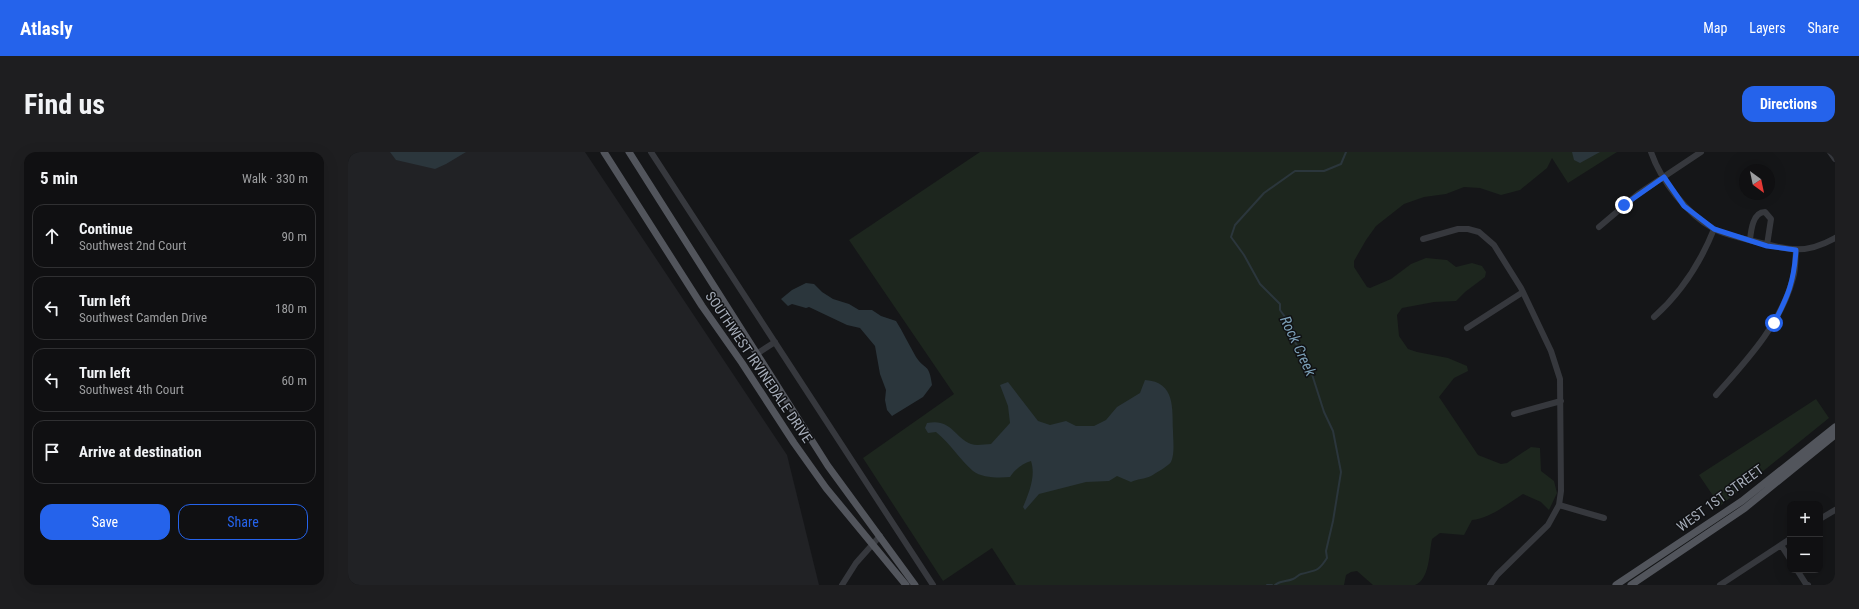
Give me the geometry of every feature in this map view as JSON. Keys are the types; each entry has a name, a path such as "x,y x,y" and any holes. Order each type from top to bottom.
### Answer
{"main road":[{"name":"SOUTHWEST IRVINEDALE DRIVE","path":"604,152 702,306 742,363 794,443 826,488 906,585"},
{"name":"SOUTHWEST IRVINEDALE DRIVE","path":"629,152 758,353 828,466 915,585"},
{"name":"WEST 1ST STREET","path":"1616,585 1742,500 1835,427"},
{"name":"WEST 1ST STREET","path":"1631,585 1745,508 1835,435"}],"street":[{"name":"SOUTHWEST IRVINEDALE DRIVE","path":"651,152 933,585"},
{"path":"1651,152 1664,177 1684,206 1714,229 1767,246 1796,250 1815,247 1835,238"},
{"path":"1599,227 1638,194 1701,152"},
{"path":"1830,152 1835,159"},
{"path":"1750,240 1755,218 1758,214 1765,212 1771,219 1767,246"},
{"path":"1423,239 1458,229 1468,229 1479,232 1494,245 1523,292 1558,368 1561,401 1561,491 1559,505 1548,525 1496,575 1490,585"},
{"path":"1654,316 1682,289 1706,250 1714,229"},
{"path":"1716,396 1774,323 1785,302 1794,277 1796,250"},
{"path":"1467,328 1523,292"},
{"path":"758,353 775,342"},
{"path":"1514,414 1561,401"},
{"path":"1559,505 1604,518"},
{"path":"1823,517 1835,510"},
{"path":"842,585 856,563 880,536"},
{"path":"1720,585 1787,541"},
{"path":"1781,545 1787,554"},
{"path":"1799,573 1808,585"}],"shaded area":[{"path":"348,152 585,152 787,455 819,585 348,585"},
{"path":"390,152 466,152 435,169 396,160"},
{"path":"980,152 1617,152 1568,183 1552,158 1547,168 1520,190 1501,195 1480,188 1464,187 1446,194 1424,197 1404,204 1376,226 1354,261 1354,267 1367,287 1370,288 1391,279 1411,264 1426,258 1447,260 1456,267 1472,263 1482,266 1486,272 1485,277 1456,301 1434,302 1402,308 1397,315 1399,336 1408,349 1448,358 1467,366 1468,371 1454,378 1439,397 1478,455 1501,464 1507,463 1531,447 1540,448 1541,471 1554,481 1557,493 1549,510 1541,502 1523,494 1492,514 1472,520 1464,535 1440,533 1432,539 1428,565 1424,577 1415,585 1373,585 1357,571 1346,575 1344,585 1016,585 992,548 943,581 863,458 954,394 849,240"},
{"path":"1572,152 1600,152 1580,163 1574,160"},
{"path":"806,283 814,284 822,292 833,299 849,304 859,310 872,310 881,316 896,321 916,357 930,373 932,385 923,397 892,416 887,410 885,400 886,390 880,374 875,346 860,328 847,325 809,307 806,308 792,304 788,306 781,299 792,290"},
{"path":"1145,380 1155,382 1162,386 1167,391 1170,398 1173,414 1174,446 1171,462 1151,476 1131,482 1117,476 1109,481 1086,482 1039,494 1025,510 1023,507 1033,473 1031,461 1019,467 1010,477 981,475 968,467 946,441 936,432 928,433 925,428 927,423 941,423 947,425 965,441 971,444 991,444 1010,423 1008,406 1000,385 1008,382 1038,421 1050,425 1066,421 1076,426 1094,426 1106,420 1117,407 1140,393"},
{"path":"1816,399 1829,418 1720,506 1699,475"}],"waterway":[{"name":"Rock Creek","path":"1275,585 1279,582 1293,579 1301,574 1316,570 1327,558 1326,551 1333,521 1341,472 1333,431 1324,412 1310,368 1295,342 1293,328 1280,310 1280,304 1260,284 1244,255 1231,237 1235,225 1264,193 1295,171 1324,171 1341,164 1346,152"},
{"name":"Rock Creek","path":"1267,585 1272,585"}],"route":[{"path":"1624,205 1664,177 1684,206 1714,229 1767,246 1796,250 1794,277 1785,302 1774,323"}]}
